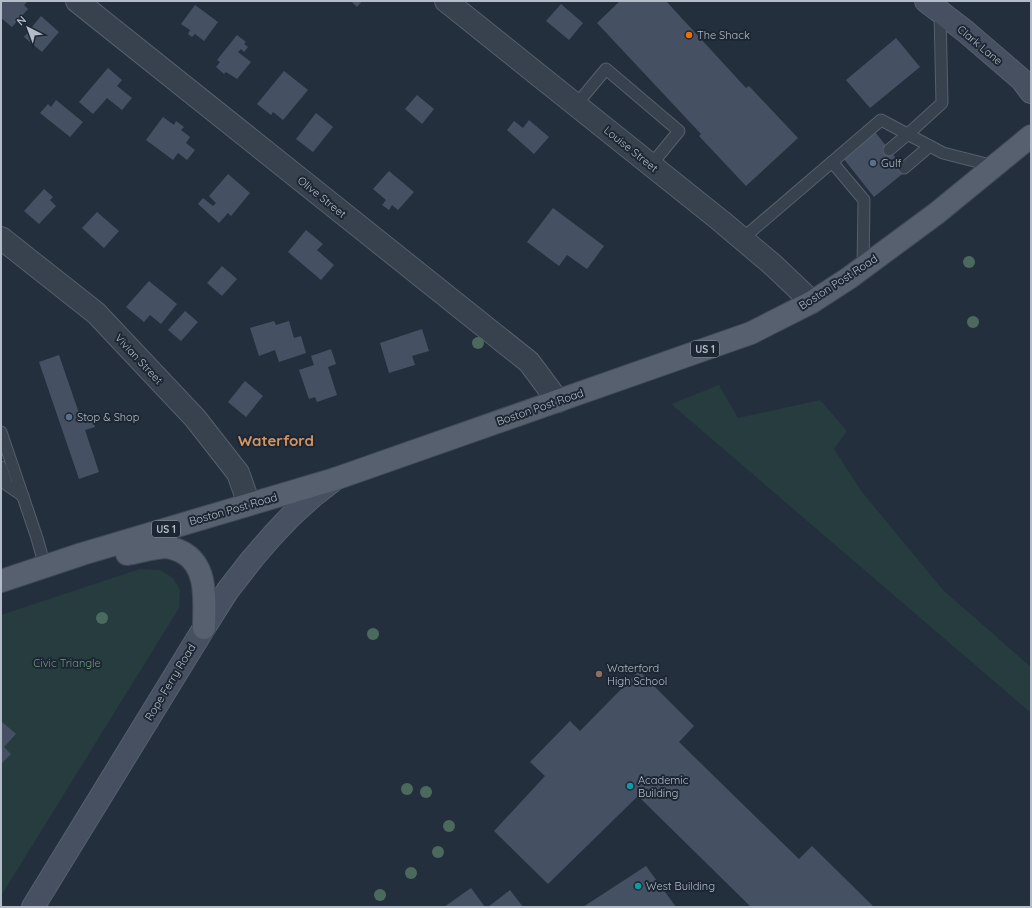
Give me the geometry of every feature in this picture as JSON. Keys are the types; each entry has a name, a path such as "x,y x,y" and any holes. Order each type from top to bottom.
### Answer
{"main road":[{"name":"Clark Lane","path":"933,6 965,31 1022,80 1031,92"},
{"name":"Boston Post Road","path":"1,581 82,554 335,479 751,333 812,302 849,278 936,213 1031,136"},
{"name":"Rope Ferry Road","path":"33,907 228,590 253,558 291,516 335,479"},
{"path":"82,554 112,558 165,547 175,549 185,554 193,562 200,573 204,589 204,628"}],"street":[{"name":"Olive Street","path":"78,1 529,362 558,401"},
{"name":"Louise Street","path":"446,1 721,221 773,265 812,302"},
{"name":"Vivian Street","path":"1,238 96,313 195,418 238,473 249,504"}],"lane":[{"path":"889,150 942,103 933,6"},
{"path":"576,105 606,69 679,131 652,165"},
{"path":"742,239 881,120 943,153 994,166"},
{"path":"904,168 930,146"},
{"path":"832,162 853,179 868,197 863,268"},
{"path":"1,432 37,538 45,567"},
{"path":"1,466 7,485 23,496"}],"green space":[{"path":"719,385 738,418 820,400 847,431 834,449 862,492 943,590 1031,667 1031,713 671,404"},
{"name":"Civic Triangle","path":"140,569 160,570 173,578 180,590 179,608 1,896 1,615"}],"building":[{"path":"2,1 27,2 24,5 28,9 12,27 1,18"},
{"path":"351,1 362,1 357,7"},
{"path":"620,1 666,1 746,88 749,86 798,138 746,186 699,136 701,134 597,23"},
{"path":"561,4 583,23 569,40 546,21"},
{"path":"195,5 218,22 204,41 195,34 192,37 188,34 190,30 181,24"},
{"path":"41,16 59,32 42,52 24,37"},
{"path":"237,35 246,42 244,44 248,47 244,52 241,49 238,52 251,62 237,79 226,72 224,74 216,67 220,62 217,60"},
{"path":"896,38 920,67 870,108 846,80"},
{"path":"108,68 122,80 117,86 132,98 122,110 107,98 93,114 79,102"},
{"path":"284,71 308,90 283,120 273,112 271,115 257,104"},
{"path":"417,95 434,109 422,124 405,109"},
{"path":"56,100 83,122 70,137 40,113 48,104 51,107"},
{"path":"316,113 333,127 313,152 296,139"},
{"path":"163,117 174,125 176,121 184,127 181,130 190,137 186,143 195,150 187,160 178,153 173,160 146,140"},
{"path":"529,120 549,137 534,154 507,130 514,121 523,128"},
{"name":"Gulf","path":"875,132 906,171 874,197 843,158"},
{"path":"389,171 414,192 398,210 392,205 389,210 382,205 386,200 373,189"},
{"path":"228,174 250,193 231,216 228,213 219,223 198,204 203,198 213,206 216,203 209,196"},
{"path":"44,189 53,197 50,200 56,206 39,224 24,211"},
{"path":"553,208 604,246 587,269 567,255 559,266 527,242"},
{"path":"97,212 119,231 104,248 82,228"},
{"path":"306,230 323,244 317,250 334,265 321,280 288,252"},
{"path":"222,266 237,279 222,296 207,283"},
{"path":"149,281 177,304 161,324 150,315 144,322 126,307"},
{"path":"185,311 198,322 181,341 168,330"},
{"path":"274,321 276,325 289,321 294,338 301,336 306,353 279,362 275,350 259,356 250,328"},
{"path":"422,329 429,351 412,356 415,365 389,373 380,343"},
{"path":"331,349 336,364 328,367 337,395 317,402 315,397 309,399 299,370 314,365 311,356"},
{"path":"59,355 82,422 93,418 95,427 85,430 99,472 79,479 39,362"},
{"path":"245,381 263,396 246,417 228,402"},
{"name":"Academic Building","path":"639,671 694,726 679,742 799,859 812,846 874,907 751,907 638,796 548,884 494,831 545,776 530,762 570,721 580,731"},
{"path":"1,721 16,734 4,747 11,754 1,764"},
{"name":"West Building","path":"646,866 676,907 583,907"},
{"path":"471,888 485,907 444,907"},
{"path":"510,890 523,907 488,907"}],"place":[{"name":"The Shack","path":"689,35"},
{"name":"Gulf","path":"873,163"},
{"name":"Stop & Shop","path":"69,417"},
{"name":"Waterford High School","path":"599,674"},
{"name":"Academic Building","path":"630,786"},
{"name":"West Building","path":"638,886"}],"district":[{"name":"Waterford","path":"276,441"}]}
